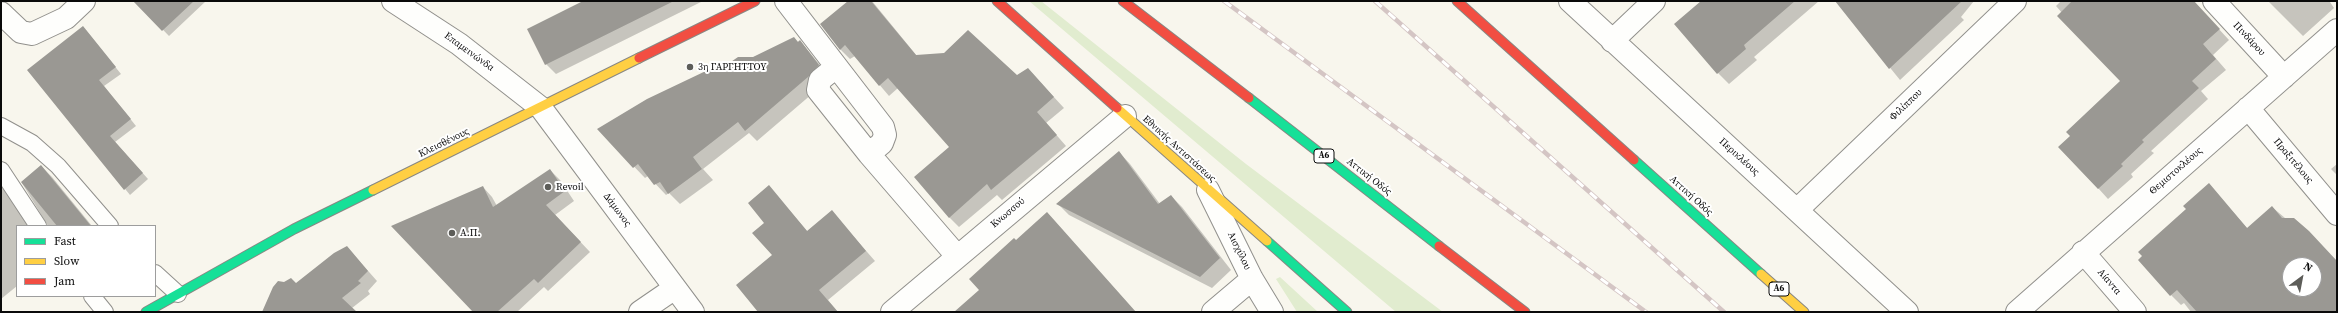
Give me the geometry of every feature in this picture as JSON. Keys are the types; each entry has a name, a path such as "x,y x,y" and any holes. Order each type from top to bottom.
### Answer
{"main road":[{"name":"Κλεισθένους","path":"146,312 294,229 541,108 754,1"},
{"name":"Εθνικής Αντιστάσεως","path":"997,1 1208,190 1348,312"},
{"name":"Αττική Οδός","path":"1122,1 1525,312"},
{"name":"Αττική Οδός","path":"1457,1 1804,312"}],"street":[{"path":"1,13 21,32 32,34 66,18 84,1"},
{"name":"Επαμεινώνδα","path":"393,1 459,44 541,108"},
{"path":"786,1 836,67 820,80 818,90 869,154 957,256"},
{"name":"Περικλέους","path":"1570,1 1907,312"},
{"path":"1612,41 1654,1"},
{"name":"Φιλίππου","path":"1797,210 2015,1"},
{"name":"Πινδάρου","path":"2214,1 2284,77"},
{"name":"Θεμιστοκλέους","path":"2017,312 2337,30"},
{"name":"Δάμωνος","path":"541,108 693,312"},
{"name":"Πραξιτέλους","path":"2248,108 2337,214"},
{"name":"Κνωσσού","path":"892,312 1125,116"},
{"name":"Αισχύλου","path":"1208,190 1252,279 1272,312"},
{"name":"Αίαντα","path":"2084,252 2135,312"},
{"path":"1213,312 1252,279"},
{"path":"640,312 675,288"}],"lane":[{"path":"1,126 32,143 58,166 109,225"},
{"path":"1,170 37,225"},
{"path":"156,274 178,294"},
{"path":"93,297 105,312"}],"green space":[{"path":"1029,1 1041,1 1246,164 1443,312 1396,312"},
{"path":"1280,277 1318,312 1297,312 1276,279"}],"building":[{"path":"133,1 194,1 162,31"},
{"path":"583,1 674,1 545,65 527,29"},
{"path":"848,1 871,1 916,55 944,53 968,30 1017,75 1028,68 1054,97 1037,112 1057,135 991,190 987,184 949,218 914,177 949,147 888,78 879,86 845,45 840,50 820,24"},
{"path":"1701,1 1795,1 1744,45 1746,49 1717,74 1674,24"},
{"path":"1835,1 1962,1 1889,69"},
{"path":"2072,1 2194,1 2220,29 2203,44 2216,59 2192,81 2199,88 2142,140 2144,142 2121,164 2123,166 2098,189 2058,147 2070,136 2066,132 2120,81 2057,16"},
{"path":"83,26 116,67 99,80 131,119 110,136 143,173 124,190 27,70"},
{"path":"794,37 798,42 800,40 819,65 808,77 745,131 738,122 693,157 702,169 668,194 660,182 654,185 638,164 633,168 597,129 647,99 710,69 719,65 725,66 738,57 753,57"},
{"path":"1119,151 1158,204 1171,195 1220,258 1200,277 1056,204"},
{"path":"41,165 90,225 56,225 21,182"},
{"path":"550,169 565,191 546,205 581,242 538,283 534,279 497,312 473,312 391,226 483,186 493,207"},
{"path":"2209,183 2247,228 2272,206 2282,218 2294,218 2309,231 2337,261 2337,312 2197,312 2177,290 2170,296 2138,260 2142,256 2138,252 2186,209 2183,206"},
{"path":"769,185 807,231 832,210 866,251 819,290 838,312 758,312 736,285 772,255 752,233 764,223 748,203"},
{"path":"1047,212 1136,312 954,312 979,290 969,279 1014,238 1016,240"},
{"path":"347,246 368,271 358,281 361,283 342,298 357,312 262,312 273,287 278,281 284,282 291,278 296,283 334,253"}],"railway":[{"path":"1224,1 1646,312"},
{"path":"1375,1 1724,312"}],"traffic: fast":[{"path":"1249,98 1439,246"},
{"path":"1634,160 1761,274"},
{"path":"146,312 294,229 373,190"},
{"path":"1267,241 1347,312"}],"traffic: slow":[{"path":"373,190 639,58"},
{"path":"1117,108 1267,241"},
{"path":"1761,274 1804,312"}],"traffic: jam":[{"path":"639,58 755,1"},
{"path":"997,1 1117,108"},
{"path":"1123,1 1249,98"},
{"path":"1457,1 1634,160"},
{"path":"1439,246 1525,312"}],"place":[{"name":"3η ΓΑΡΓΗΤΤΟΥ","path":"690,67"},
{"name":"Revoil","path":"548,187"},
{"name":"Α.Π.","path":"452,233"}]}
